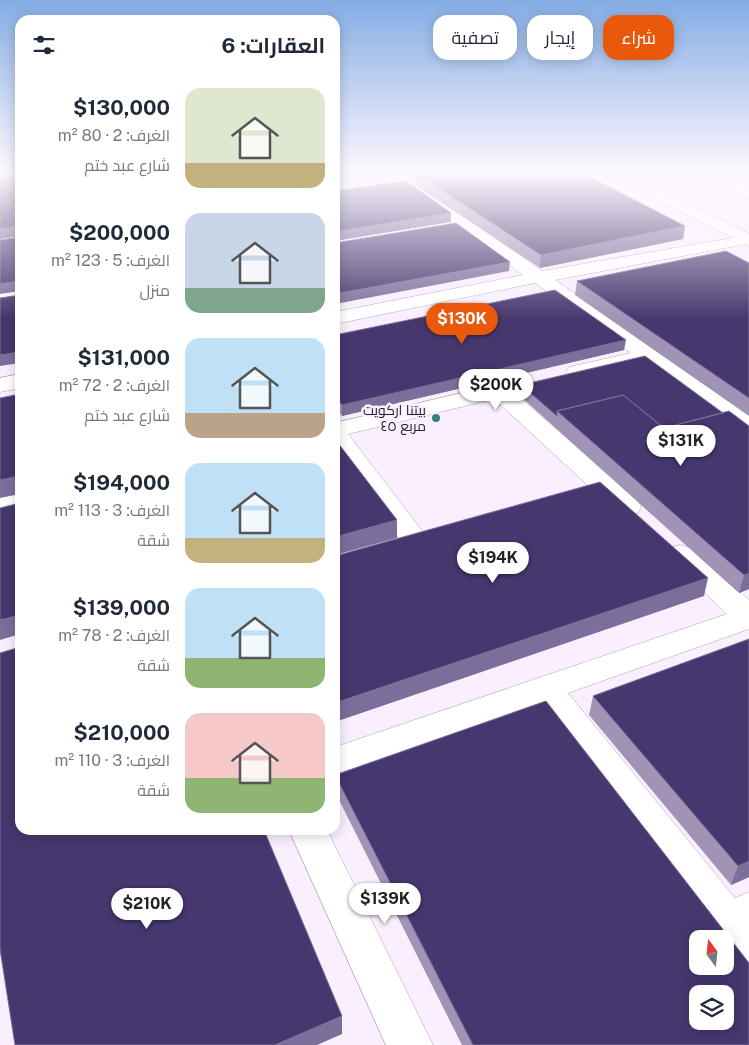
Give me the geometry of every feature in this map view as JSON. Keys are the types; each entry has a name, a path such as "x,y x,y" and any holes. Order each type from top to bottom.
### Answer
{"street":[{"path":"340,240 459,221 749,426"},
{"path":"710,221 748,240"},
{"path":"340,317 539,277 748,240"},
{"path":"0,298 15,296"},
{"path":"340,429 649,355"},
{"path":"0,385 15,382"},
{"path":"340,759 749,617 499,391"},
{"path":"340,441 414,540"},
{"path":"575,493 603,485"},
{"path":"0,504 15,500"},
{"path":"388,548 443,532"},
{"path":"546,689 742,927"},
{"path":"310,835 410,1045"}],"building":[{"path":"0,221 15,221 15,227 0,229"},
{"path":"340,221 404,221 340,231"},
{"path":"488,221 675,221 685,226 541,255"},
{"path":"456,223 510,262 340,293 340,242"},
{"path":"15,238 15,282 0,284 0,240"},
{"path":"726,251 749,263 749,398 577,281"},
{"path":"555,290 626,340 342,405 340,403 340,334"},
{"path":"15,296 15,353 0,355 0,298"},
{"path":"645,356 723,413 664,428 623,395 557,411 557,416 521,385"},
{"path":"15,395 15,477 0,480 0,398"},
{"path":"623,395 664,428 729,411 749,426 749,573 744,575 557,411"},
{"path":"340,446 397,520 340,536"},
{"path":"600,482 708,578 340,701 340,555"},
{"path":"15,504 15,616 0,620 0,508"},
{"path":"749,639 749,861 738,866 593,696"},
{"path":"15,648 15,835 266,835 342,1016 275,1045 15,1045 0,949 0,653"},
{"path":"546,701 723,930 689,930 689,975 734,975 734,944 749,963 749,1045 473,1045 340,785 340,773"}],"place":[{"name":"بيتنا اركويت مربع ٤٥","path":"436,418"}]}
